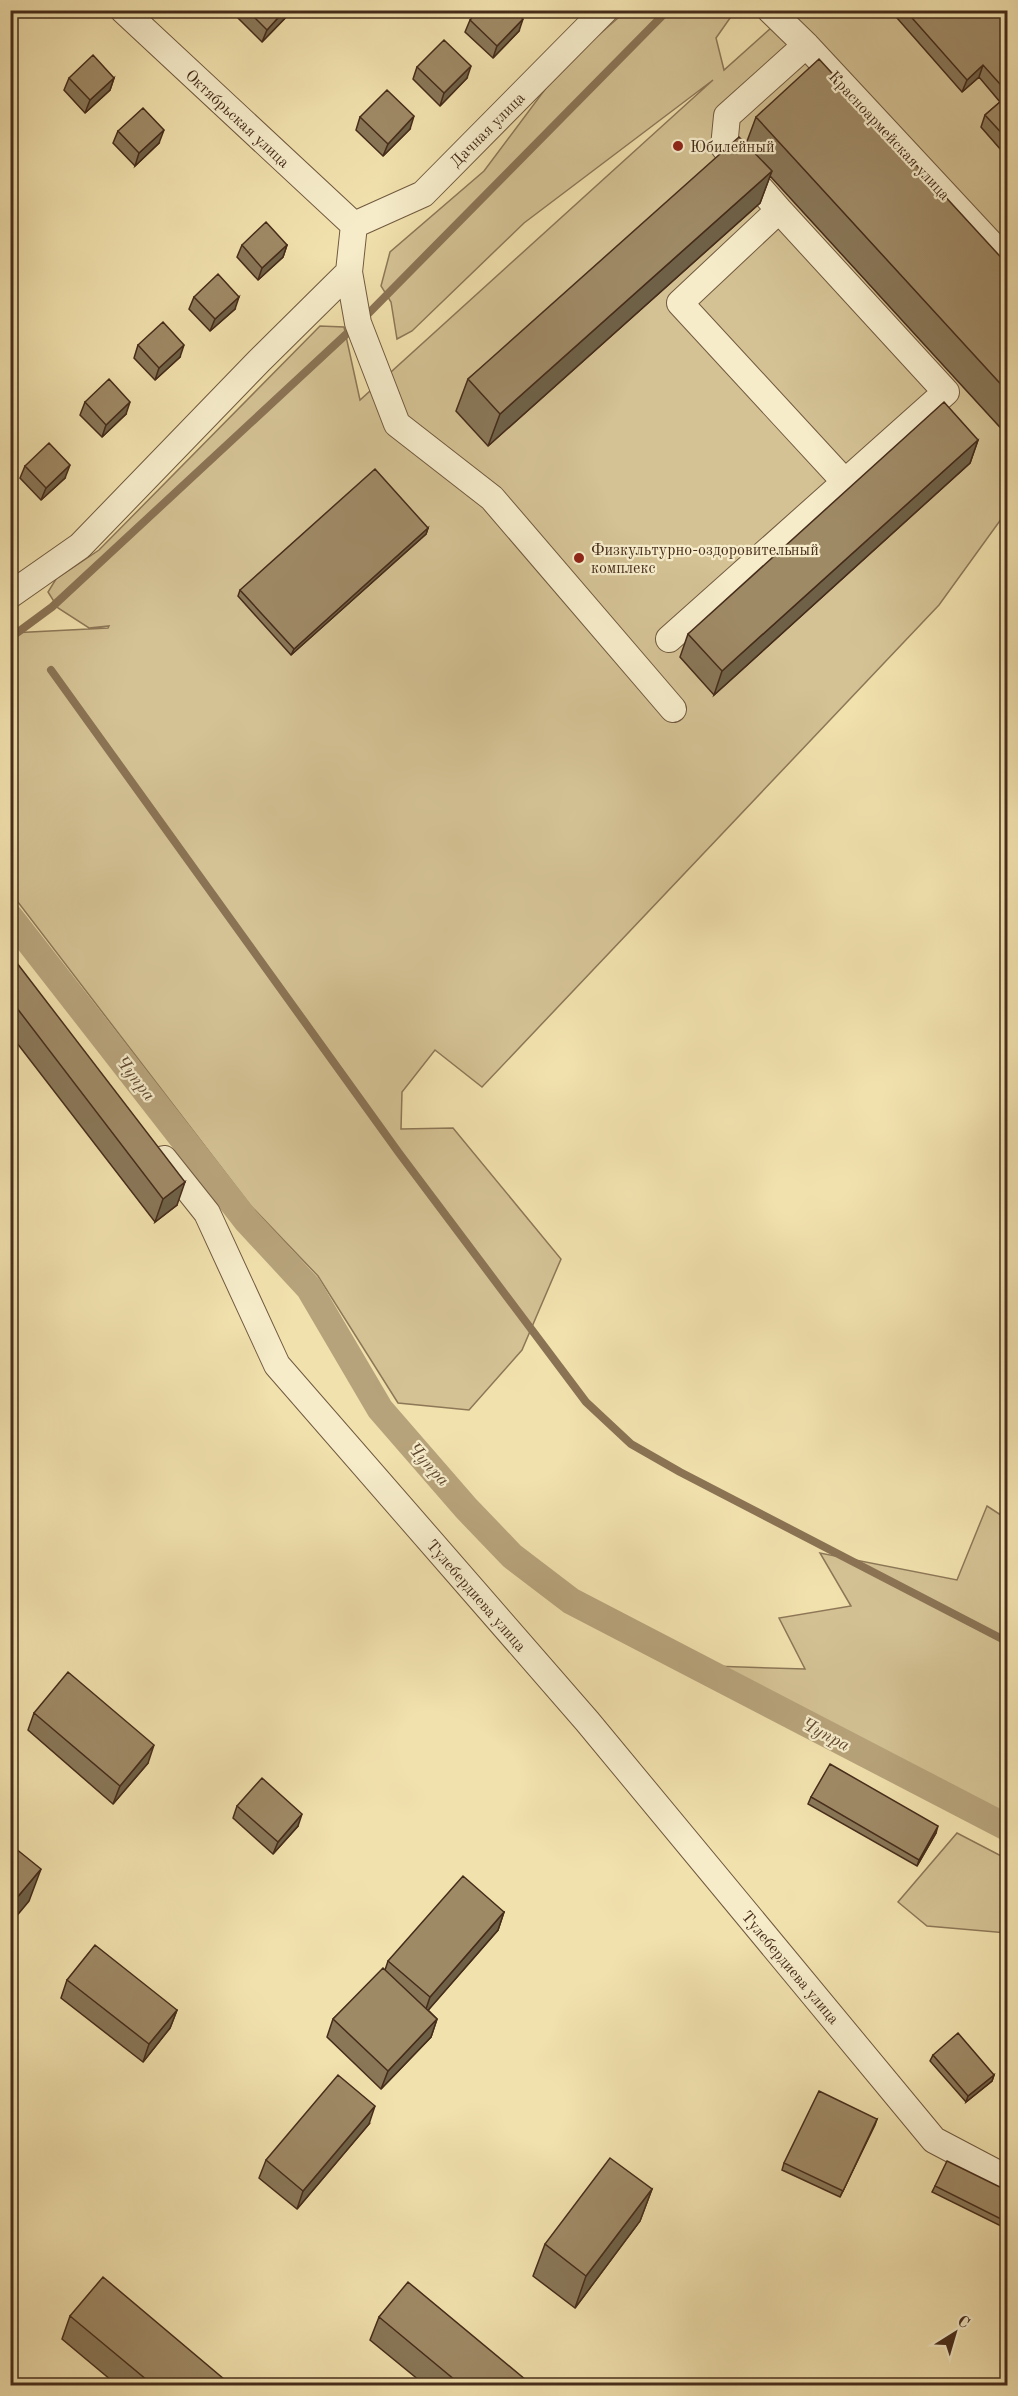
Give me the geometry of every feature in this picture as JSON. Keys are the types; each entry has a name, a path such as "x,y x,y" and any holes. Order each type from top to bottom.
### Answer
{"street":[{"name":"Октябрьская улица","path":"123,10 354,225"},
{"name":"Дачная улица","path":"354,225 423,194 605,10"},
{"name":"Красноармейская улица","path":"770,10 806,45 1008,262"},
{"path":"669,639 946,392 724,147 727,116 806,45"},
{"path":"779,210 680,303 845,482"},
{"path":"354,225 349,272 358,323 396,424 492,498 673,708"},
{"path":"10,595 80,546 243,376 349,272"},
{"name":"Тулебердиева улица","path":"148,1138 207,1213 277,1365 587,1721 934,2140 1008,2179"}],"shaded area":[{"name":"Физкультурно-оздоровительный комплекс","path":"626,11 654,11 660,17 678,16 690,11 735,11 716,38 724,70 790,11 1007,11 1007,511 939,605 482,1087 435,1050 402,1092 401,1129 453,1128 561,1259 522,1350 469,1410 398,1403 318,1276 250,1205 11,893 11,633 108,628 109,626 89,628 58,608 48,592 56,579 99,550 320,326 344,327 360,400 713,80 524,223 412,331 397,339 391,302 381,286 390,252 484,171 561,68"},
{"path":"987,1506 1007,1519 1007,1815 711,1666 805,1669 779,1618 851,1606 820,1553 957,1580"},
{"path":"957,1833 1007,1859 1007,1933 927,1926 898,1902"}],"building":[{"path":"247,10 285,10 267,30"},
{"path":"479,10 515,10 523,19 497,46 470,20"},
{"path":"905,10 1008,10 1008,93 983,65 967,80"},
{"path":"444,40 471,66 444,93 417,67"},
{"path":"93,55 114,78 90,100 69,78"},
{"path":"819,59 1008,265 1008,392 756,117"},
{"path":"387,90 414,116 388,144 360,117"},
{"path":"1008,95 1008,140 985,115"},
{"path":"143,108 164,130 139,153 118,131"},
{"path":"739,137 772,171 500,414 468,379"},
{"path":"266,222 287,245 262,268 242,245"},
{"path":"218,274 239,297 215,319 194,297"},
{"path":"163,322 184,345 159,368 138,345"},
{"path":"109,379 130,402 106,425 85,402"},
{"path":"944,402 978,440 722,671 688,634"},
{"path":"49,443 70,465 46,488 25,466"},
{"path":"375,469 428,528 294,649 240,590"},
{"path":"10,954 185,1182 163,1199 10,999"},
{"path":"68,1672 154,1745 120,1786 34,1713"},
{"path":"830,1764 938,1826 919,1860 811,1797"},
{"path":"262,1778 302,1814 278,1842 237,1806"},
{"path":"10,1844 41,1869 10,1906"},
{"path":"463,1876 504,1912 430,1997 388,1961"},
{"path":"95,1945 177,2010 149,2044 67,1980"},
{"path":"383,1968 437,2019 388,2071 333,2019"},
{"path":"958,2033 994,2075 968,2096 933,2055"},
{"path":"338,2075 375,2106 303,2191 266,2160"},
{"path":"819,2091 877,2119 843,2191 784,2163"},
{"path":"610,2158 652,2189 586,2276 545,2244"},
{"path":"947,2161 1008,2191 1008,2212 1003,2220 935,2186"},
{"path":"103,2277 231,2385 153,2385 70,2316"},
{"path":"408,2282 532,2385 461,2385 379,2317"}],"waterway":[{"path":"363,319 668,10"},
{"path":"10,638 52,607 354,327"},
{"path":"51,670 399,1153 586,1402 631,1444 680,1472 1008,1642"},
{"name":"Чупра","path":"10,917 246,1220 309,1288 380,1409 466,1508 512,1556 571,1601 1008,1828"}],"place":[{"name":"Юбилейный","path":"678,146"},
{"name":"Физкультурно-оздоровительный комплекс","path":"579,558"}]}
